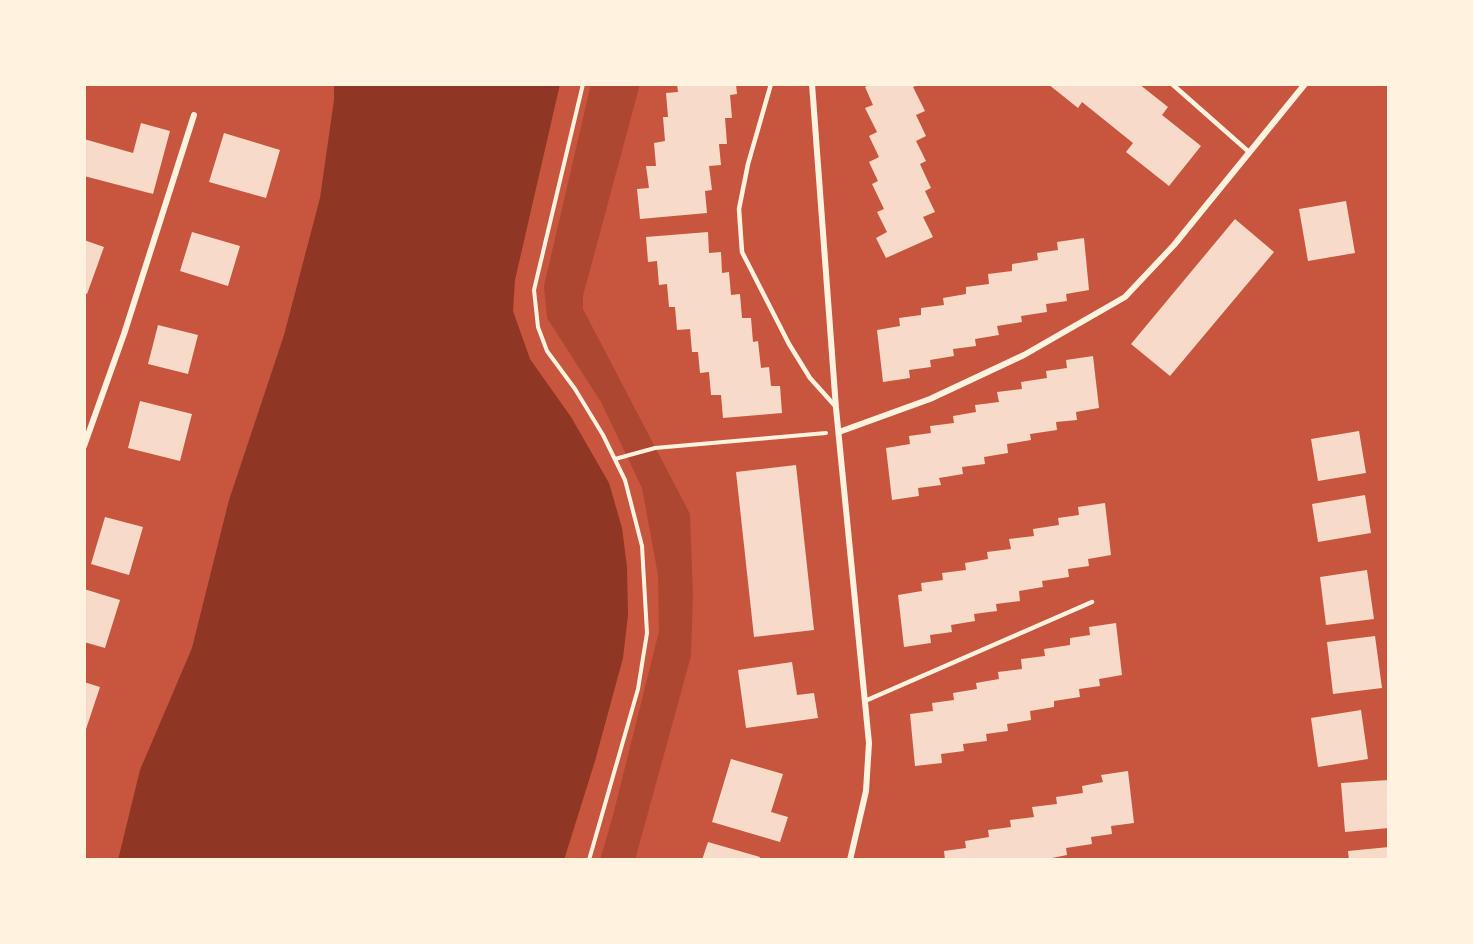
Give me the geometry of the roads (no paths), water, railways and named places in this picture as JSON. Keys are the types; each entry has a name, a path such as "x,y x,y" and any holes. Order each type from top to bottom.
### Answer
{"street":[{"path":"812,84 836,408 869,743 866,791 850,860"},
{"path":"839,432 930,399 1024,355 1125,297 1174,245 1305,84"},
{"path":"84,446 124,334 194,116"}],"lane":[{"path":"771,84 748,164 740,209 742,252 789,344 810,378 836,408"},
{"path":"1172,84 1250,152"},
{"path":"865,701 1092,602"}]}
